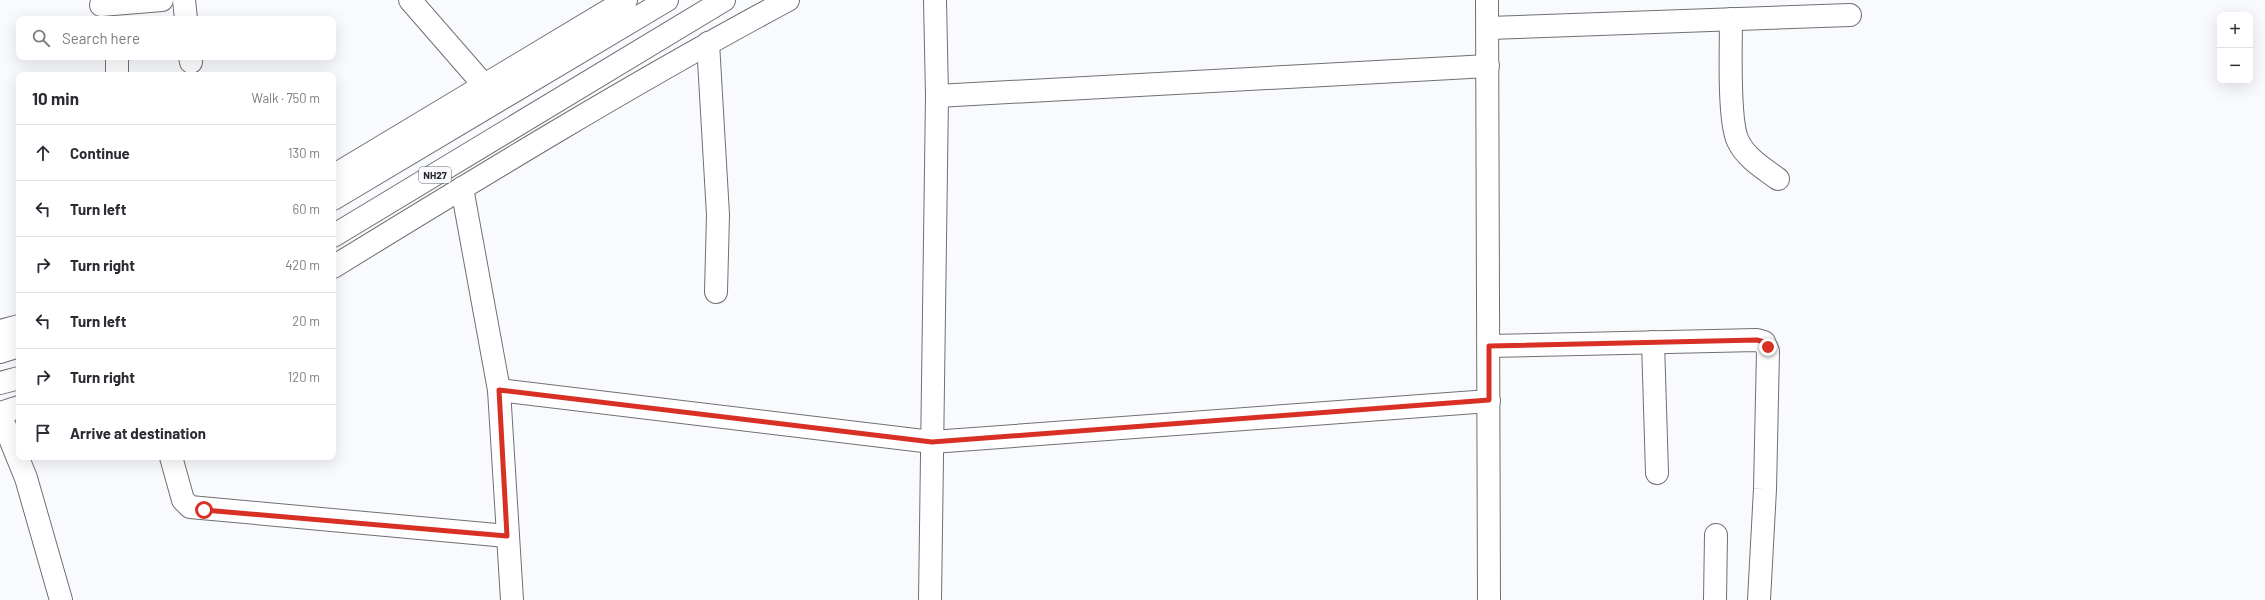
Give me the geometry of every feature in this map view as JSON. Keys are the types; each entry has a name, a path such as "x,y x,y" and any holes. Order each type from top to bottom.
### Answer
{"main road":[{"path":"102,8 162,0"},
{"path":"184,0 186,16"},
{"path":"410,0 484,85"},
{"path":"336,174 626,0"},
{"path":"336,197 667,0"},
{"name":"NH27","path":"336,234 724,0"},
{"path":"336,265 462,188 708,43 788,0"},
{"path":"930,600 937,96 935,0"},
{"path":"1487,0 1489,600"},
{"path":"1488,28 1850,15"},
{"path":"1731,19 1732,108 1737,140 1753,160 1778,179"},
{"path":"708,43 718,215 716,292"},
{"path":"117,60 117,72"},
{"path":"937,96 1488,66"},
{"path":"462,188 499,390 512,600"},
{"path":"0,331 16,327"},
{"path":"1489,346 1757,340 1764,342 1768,347 1765,489 1759,600"},
{"path":"1653,342 1657,473"},
{"path":"0,352 16,347"},
{"path":"0,383 16,379"},
{"path":"499,390 932,442 1489,400"},
{"path":"16,408 0,414 16,453"},
{"path":"19,460 26,478 61,600"},
{"path":"172,460 183,500 190,507 507,536"},
{"path":"1714,600 1716,535"}],"route":[{"path":"204,510 507,536 499,390 932,442 1489,400 1489,346 1761,340 1768,347"}]}
